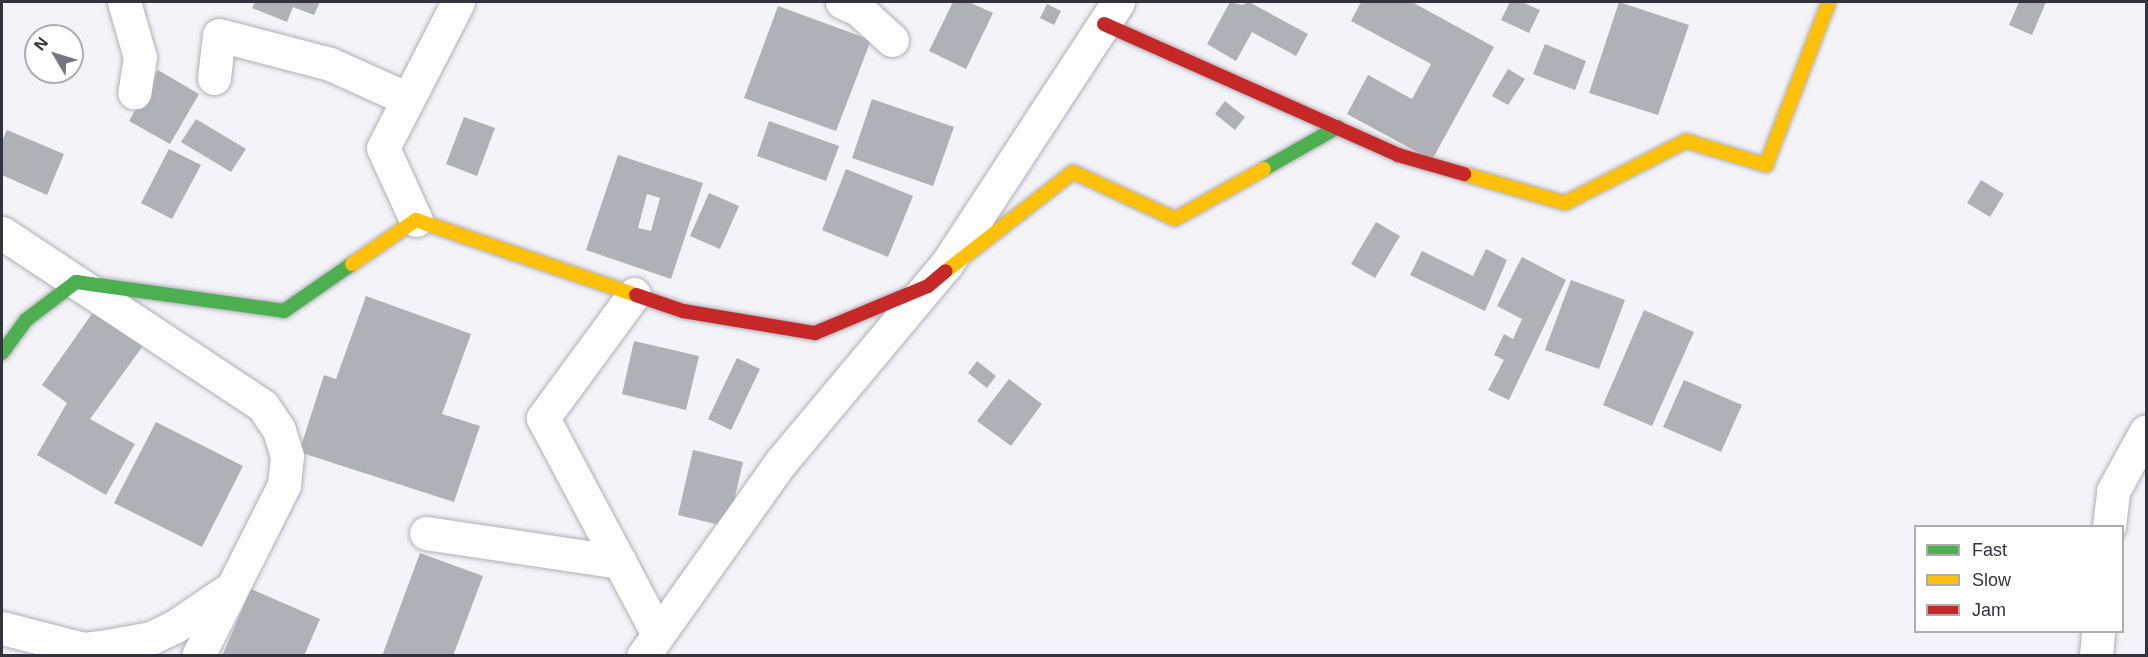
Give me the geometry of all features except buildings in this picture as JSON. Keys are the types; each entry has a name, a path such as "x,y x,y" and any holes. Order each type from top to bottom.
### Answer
{"street":[{"path":"124,2 140,57 134,93"},
{"path":"458,2 383,148 416,220 683,311 815,333 928,286 1073,172 1175,219 1338,127"},
{"path":"842,2 858,9 892,40"},
{"path":"650,645 781,462 946,265 1111,13 1398,155 1565,203 1686,141 1766,165 1829,2"},
{"path":"214,78 219,35 330,64 408,99"},
{"path":"2,353 26,320 76,282 284,311 416,220"},
{"path":"2,233 263,406 279,430 287,456 284,485 198,656"},
{"path":"634,294 543,418 620,562 650,645"},
{"path":"2109,525 2113,491 2146,431"},
{"path":"426,533 620,562"},
{"path":"2,628 84,650 107,646 151,638 174,627 232,588"},
{"path":"2096,656 2098,633"}],"traffic: fast":[{"path":"1264,169 1338,127"},
{"path":"2,353 26,320 76,282 284,311 352,264"}],"traffic: slow":[{"path":"1464,174 1565,203 1686,141 1766,165 1829,2"},
{"path":"946,271 1073,172 1175,219 1264,169"},
{"path":"352,264 416,220 636,295"}],"traffic: jam":[{"path":"1104,24 1398,155 1464,174"},
{"path":"636,295 683,311 815,333 928,286 946,271"}]}
